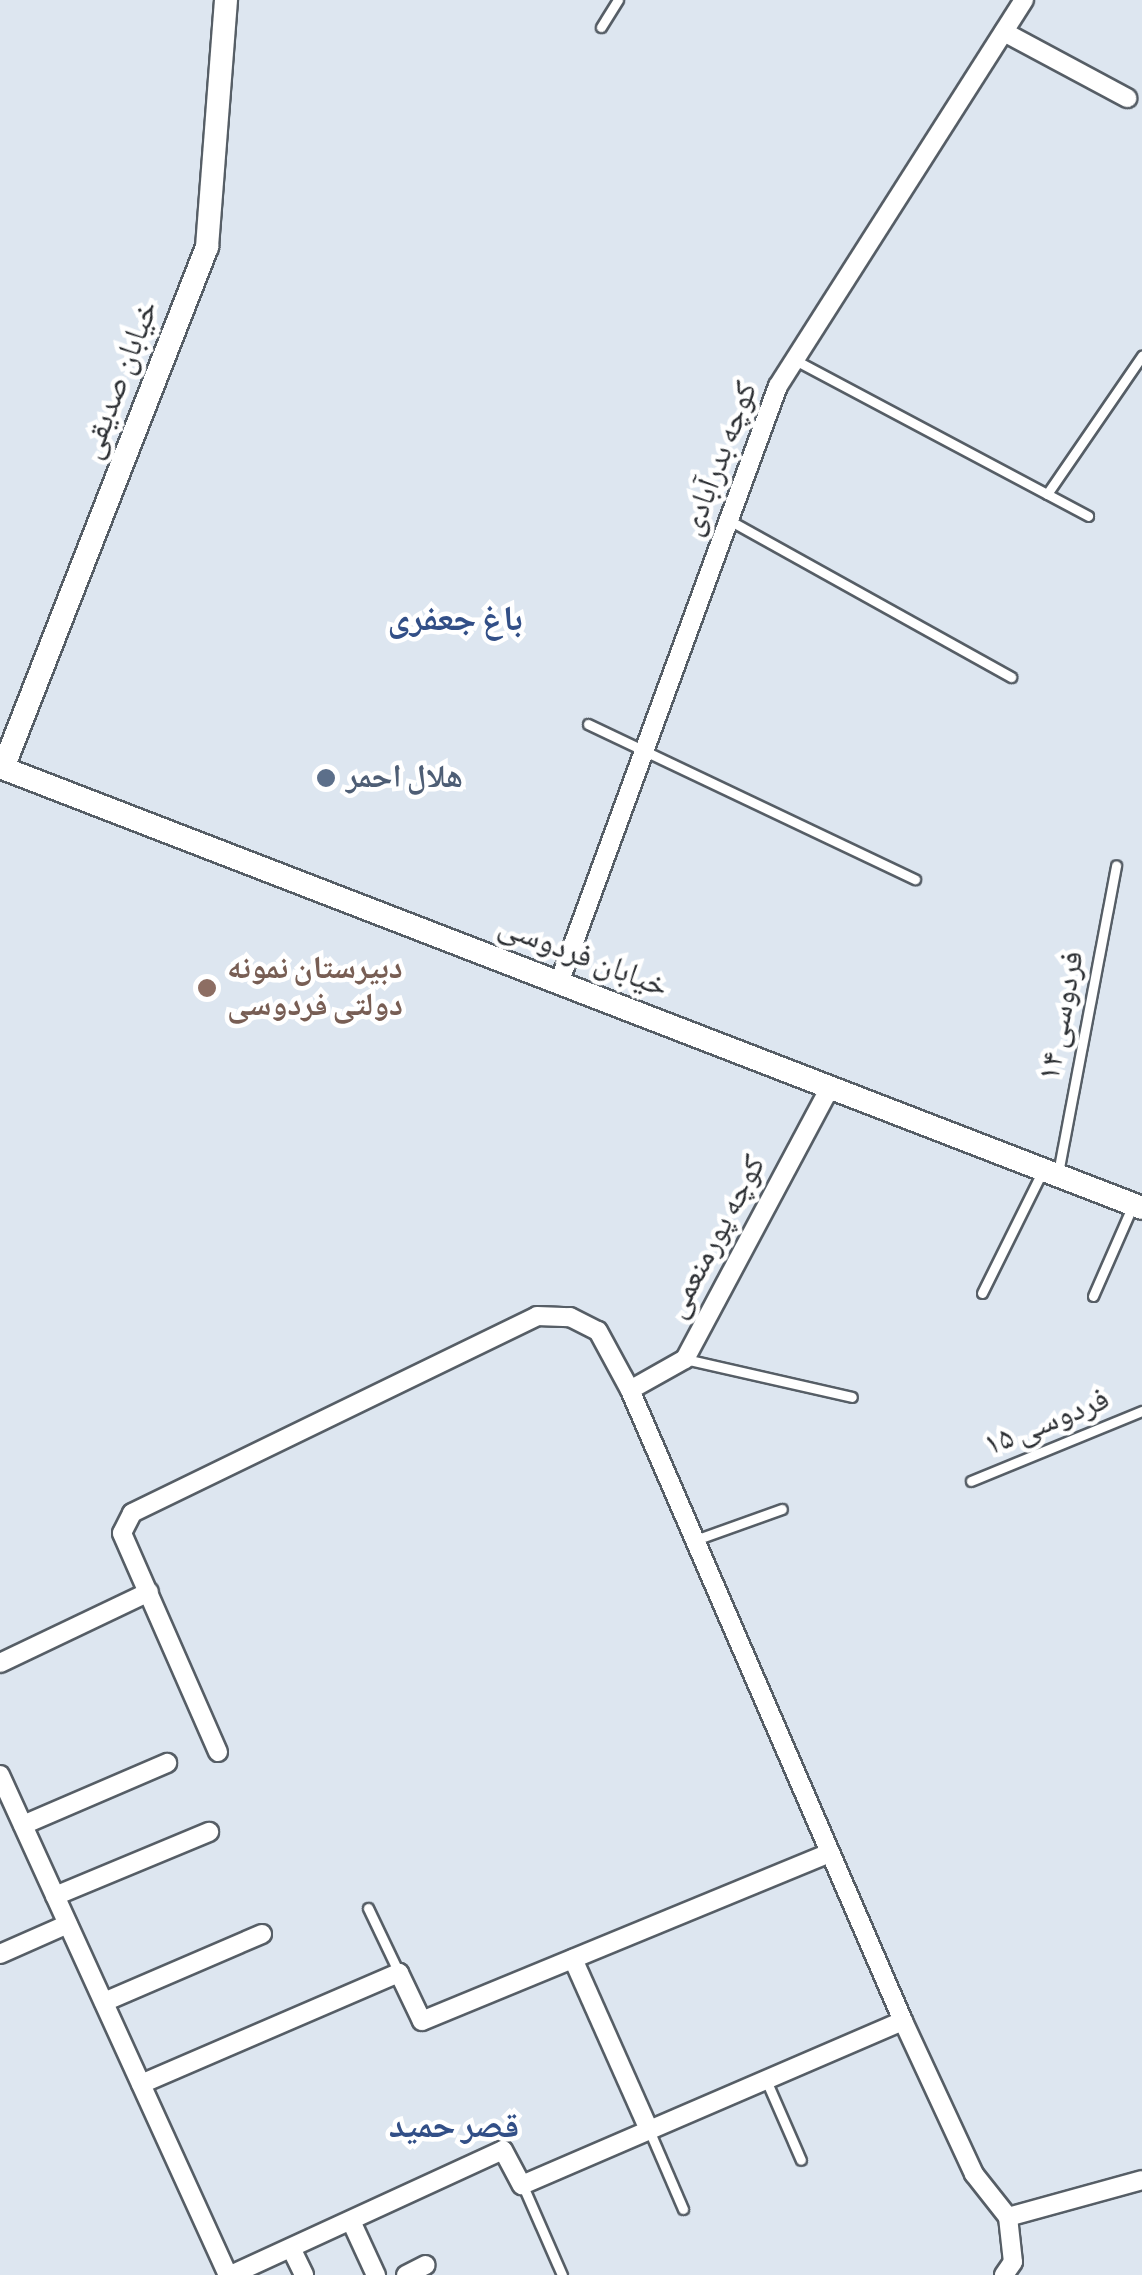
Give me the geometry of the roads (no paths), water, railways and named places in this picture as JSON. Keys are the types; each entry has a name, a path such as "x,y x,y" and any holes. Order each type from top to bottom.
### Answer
{"street":[{"name":"خیابان صدیقی","path":"2,767 207,247 226,0"},
{"name":"کوچه بدرآبادی","path":"559,983 778,386 1024,0"},
{"path":"1004,32 1127,98"},
{"name":"خیابان فردوسی","path":"2,767 1138,1206"},
{"name":"کوچه پورمنعمی","path":"630,1390 685,1358 830,1088"},
{"path":"218,1752 122,1533 132,1512 537,1316 570,1317 598,1331 630,1390 698,1539 830,1853 974,2174 1008,2217 1013,2262 1004,2275"},
{"path":"0,1663 149,1592"},
{"path":"23,1825 167,1763"},
{"path":"0,1775 229,2275 503,2150 522,2185 904,2021"},
{"path":"55,1896 210,1832"},
{"path":"141,2084 398,1973 422,2021 830,1853"},
{"path":"0,1954 68,1924"},
{"path":"104,2002 262,1934"},
{"path":"573,1959 648,2130"},
{"path":"1008,2217 1142,2180"},
{"path":"351,2221 376,2275"},
{"path":"292,2248 304,2275"},
{"path":"406,2275 426,2265"}],"lane":[{"path":"601,27 618,0"},
{"path":"1047,494 1142,356"},
{"path":"795,360 1088,516"},
{"path":"729,520 1011,677"},
{"path":"588,724 914,879"},
{"name":"فردوسی ۱۴","path":"982,1293 1050,1173 1116,865"},
{"path":"1093,1296 1138,1206"},
{"path":"685,1358 852,1397"},
{"name":"فردوسی ۱۵","path":"971,1481 1142,1411"},
{"path":"698,1539 782,1509"},
{"path":"368,1908 398,1973"},
{"path":"766,2080 801,2160"},
{"path":"648,2130 683,2209"},
{"path":"522,2185 562,2275"}],"place":[{"name":"هلال احمر","path":"326,778"},
{"name":"دبیرستان نمونه دولتی فردوسی","path":"207,988"}],"district":[{"name":"باغ جعفری","path":"455,620"},
{"name":"قصر حمید","path":"454,2127"}]}
